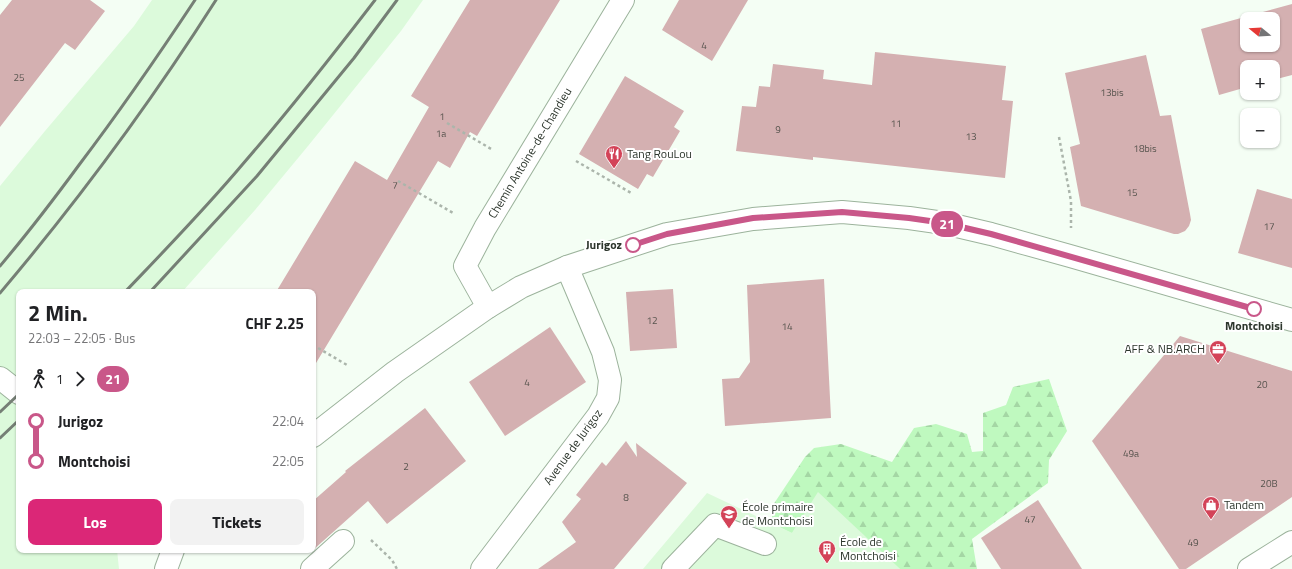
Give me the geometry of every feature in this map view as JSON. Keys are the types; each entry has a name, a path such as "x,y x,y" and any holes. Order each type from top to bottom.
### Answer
{"street":[{"name":"Chemin Antoine-de-Chandieu","path":"488,307 464,266 485,228 623,0"},
{"path":"316,434 395,372 488,307 521,288 567,267 667,234 753,218 842,212 909,218 944,223 991,234 1070,256 1292,320"},
{"name":"Avenue de Jurigoz","path":"482,569 598,416 608,398 610,380 603,352 567,267"},
{"path":"0,378 16,391"},
{"path":"673,569 715,525 765,544"},
{"path":"312,569 343,542"},
{"path":"1249,569 1292,542"},
{"path":"166,569 172,553"}],"path":[{"path":"447,123 493,150"},
{"path":"1058,137 1071,201 1070,256"},
{"path":"576,161 633,194"},
{"path":"398,181 454,214"},
{"path":"316,347 347,364"},
{"path":"392,560 397,569"}],"shaded area":[{"path":"152,0 423,0 401,31 308,146 255,210 185,289 16,289 16,553 117,553 119,569 0,569 0,186 134,26"},
{"name":"École primaire de Montchoisi","path":"818,491 900,569 643,569 707,493 792,533"}],"green space":[{"path":"1049,379 1067,431 1049,460 1048,483 972,539 977,569 900,569 818,492 792,533 773,524 771,508 805,457 814,448 841,444 892,462 914,428 936,424 967,434 972,452 983,451 983,413 1006,405 1013,387"}],"building":[{"path":"12,0 90,0 105,11 75,50 65,43 0,127 0,15"},
{"path":"470,0 560,0 477,136 470,132 450,168 438,161 316,363 316,289 278,289 355,161 387,180 429,107 411,96"},
{"path":"679,0 748,0 712,61 662,30"},
{"path":"1292,4 1292,75 1280,78 1280,60 1240,60 1240,89 1219,95 1201,29 1240,18 1240,52 1280,52 1280,12 1263,12"},
{"path":"875,52 1006,66 1002,100 1013,101 1005,178 813,157 813,160 736,151 742,106 756,107 759,86 770,87 773,64 824,70 823,79 872,85"},
{"path":"1146,55 1160,116 1171,115 1190,214 1191,220 1189,226 1185,231 1178,234 1081,206 1070,147 1080,144 1065,73"},
{"path":"625,76 684,111 674,127 680,131 653,177 647,174 638,189 579,154"},
{"path":"1257,189 1292,199 1292,268 1238,253"},
{"path":"824,279 831,418 725,426 722,379 739,378 750,362 747,285"},
{"path":"673,289 677,348 630,351 626,292"},
{"path":"550,327 586,382 505,436 469,382"},
{"path":"1180,336 1292,371 1292,497 1186,569 1179,569 1092,441"},
{"path":"425,408 466,461 387,524 368,501 316,547 316,498 346,472 345,471"},
{"path":"626,441 637,457 636,443 687,483 614,569 538,569 576,542 562,522 581,499 576,495 602,462 606,466"},
{"path":"1038,500 1082,569 1001,569 981,538"}],"railway":[{"path":"0,266 21,241 109,124 153,63 195,0"},
{"path":"0,293 58,223 113,150 166,76 216,0"},
{"path":"128,289 199,213 259,145 310,84 375,0"},
{"path":"153,289 257,176 354,58 397,0"},
{"path":"0,412 16,397"},
{"path":"0,438 16,423"}],"bus line":[{"name":"21","path":"633,245 667,234 753,218 842,212 909,218 944,223 991,234 1254,309"}],"place":[{"name":"Tang RouLou","path":"614,169"},
{"name":"Jurigoz","path":"633,245"},
{"name":"Montchoisi","path":"1254,309"},
{"name":"AFF & NB.ARCH","path":"1218,364"},
{"name":"Tandem","path":"1211,520"},
{"name":"École primaire de Montchoisi","path":"729,529"},
{"name":"École de Montchoisi","path":"827,564"}]}
